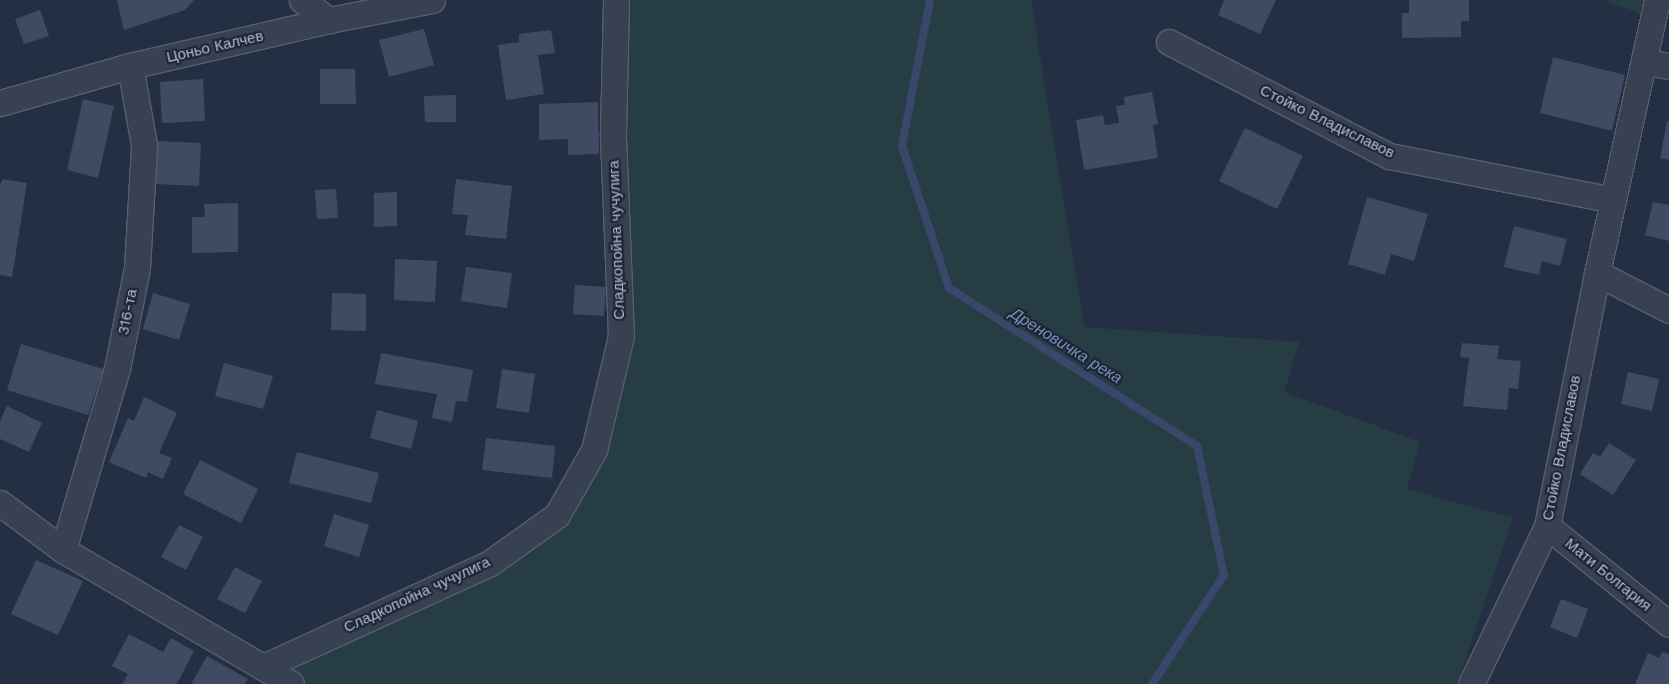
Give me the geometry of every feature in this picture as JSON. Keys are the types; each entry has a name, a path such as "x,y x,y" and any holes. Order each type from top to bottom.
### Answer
{"street":[{"path":"302,0 333,10"},
{"name":"Цоньо Калчев","path":"0,103 333,10 432,0"},
{"name":"Сладкопойна чучулига","path":"263,667 490,562 557,515 594,450 620,336 613,132 616,0"},
{"name":"Стойко Владиславов","path":"1471,684 1547,526 1597,273 1658,0"},
{"name":"Стойко Владиславов","path":"1168,42 1390,156 1613,200"},
{"path":"1644,62 1669,66"},
{"name":"316-та","path":"63,550 117,369 137,268 144,145 130,66"},
{"path":"1597,273 1669,310"},
{"path":"0,503 63,550 290,684"},
{"name":"Мати Болгария","path":"1547,526 1669,624"}],"green space":[{"path":"616,0 1031,0 1084,327 1299,342 1284,392 1420,442 1407,489 1513,518 1457,684 291,684 263,667 557,515 594,450 620,336"},
{"path":"1603,0 1643,0 1640,13"}],"building":[{"path":"117,0 194,0 185,10 124,30"},
{"path":"1224,0 1276,0 1260,34 1218,15"},
{"path":"1409,0 1469,0 1469,21 1461,21 1461,37 1402,38 1402,13 1409,13"},
{"path":"40,10 49,36 24,44 15,19"},
{"path":"424,29 434,65 389,77 379,40"},
{"path":"551,30 555,53 538,55 544,94 506,100 498,45 519,42 519,34"},
{"path":"1553,57 1625,75 1612,131 1540,113"},
{"path":"320,69 355,69 356,104 320,104"},
{"path":"203,79 205,121 162,123 160,82"},
{"path":"1152,92 1158,124 1153,125 1158,158 1084,170 1076,120 1103,115 1105,125 1119,123 1116,106 1125,105 1124,97"},
{"path":"456,95 456,122 425,122 424,96"},
{"path":"83,99 114,106 98,178 67,170"},
{"path":"598,102 599,154 568,155 568,139 539,140 539,104"},
{"path":"1667,121 1669,121 1669,160 1660,158"},
{"path":"1245,128 1303,156 1277,209 1219,181"},
{"path":"157,141 201,143 199,186 155,184"},
{"path":"3,179 27,183 12,277 0,275 0,185"},
{"path":"456,179 512,186 506,239 465,235 468,215 452,214"},
{"path":"336,189 338,218 317,219 315,190"},
{"path":"397,192 397,226 374,227 374,193"},
{"path":"1367,197 1428,214 1414,261 1391,254 1385,275 1348,264"},
{"path":"1653,202 1669,205 1669,241 1645,235"},
{"path":"238,203 238,252 192,253 192,217 205,217 204,204"},
{"path":"1514,226 1567,239 1560,266 1542,261 1539,275 1504,267"},
{"path":"395,259 437,261 435,302 394,300"},
{"path":"466,267 512,273 507,308 461,301"},
{"path":"575,285 606,287 604,316 573,314"},
{"path":"153,293 190,304 179,340 143,329"},
{"path":"332,293 366,294 366,331 331,330"},
{"path":"1462,343 1499,346 1497,359 1521,361 1518,389 1509,388 1507,410 1463,406 1469,358 1460,357"},
{"path":"21,344 103,369 88,415 7,390"},
{"path":"381,353 473,370 467,402 456,401 452,422 432,418 437,394 375,384"},
{"path":"224,363 273,376 263,409 215,396"},
{"path":"502,369 535,374 529,413 496,408"},
{"path":"1628,372 1659,379 1652,411 1621,404"},
{"path":"144,397 177,413 159,453 172,458 163,479 148,472 146,478 109,462 128,418 134,421"},
{"path":"7,406 42,423 29,452 0,439 0,421"},
{"path":"377,410 418,421 411,449 370,438"},
{"path":"486,438 555,446 552,478 482,470"},
{"path":"1609,443 1636,460 1613,495 1580,474 1593,453 1600,457"},
{"path":"297,452 379,473 371,503 289,483"},
{"path":"200,460 258,489 241,523 183,494"},
{"path":"334,514 369,525 359,557 324,546"},
{"path":"179,525 203,537 186,570 161,557"},
{"path":"36,560 83,581 58,635 11,614"},
{"path":"235,567 262,581 245,613 217,599"},
{"path":"1561,599 1588,609 1577,638 1550,627"},
{"path":"129,634 163,652 171,638 194,651 177,684 122,684 128,674 112,666"},
{"path":"1662,652 1669,654 1669,684 1635,684 1648,653 1659,658"},
{"path":"207,656 248,679 245,684 191,684"}],"waterway":[{"name":"Дреновичка река","path":"930,0 902,146 949,288 1197,446 1224,575 1152,684"}]}
